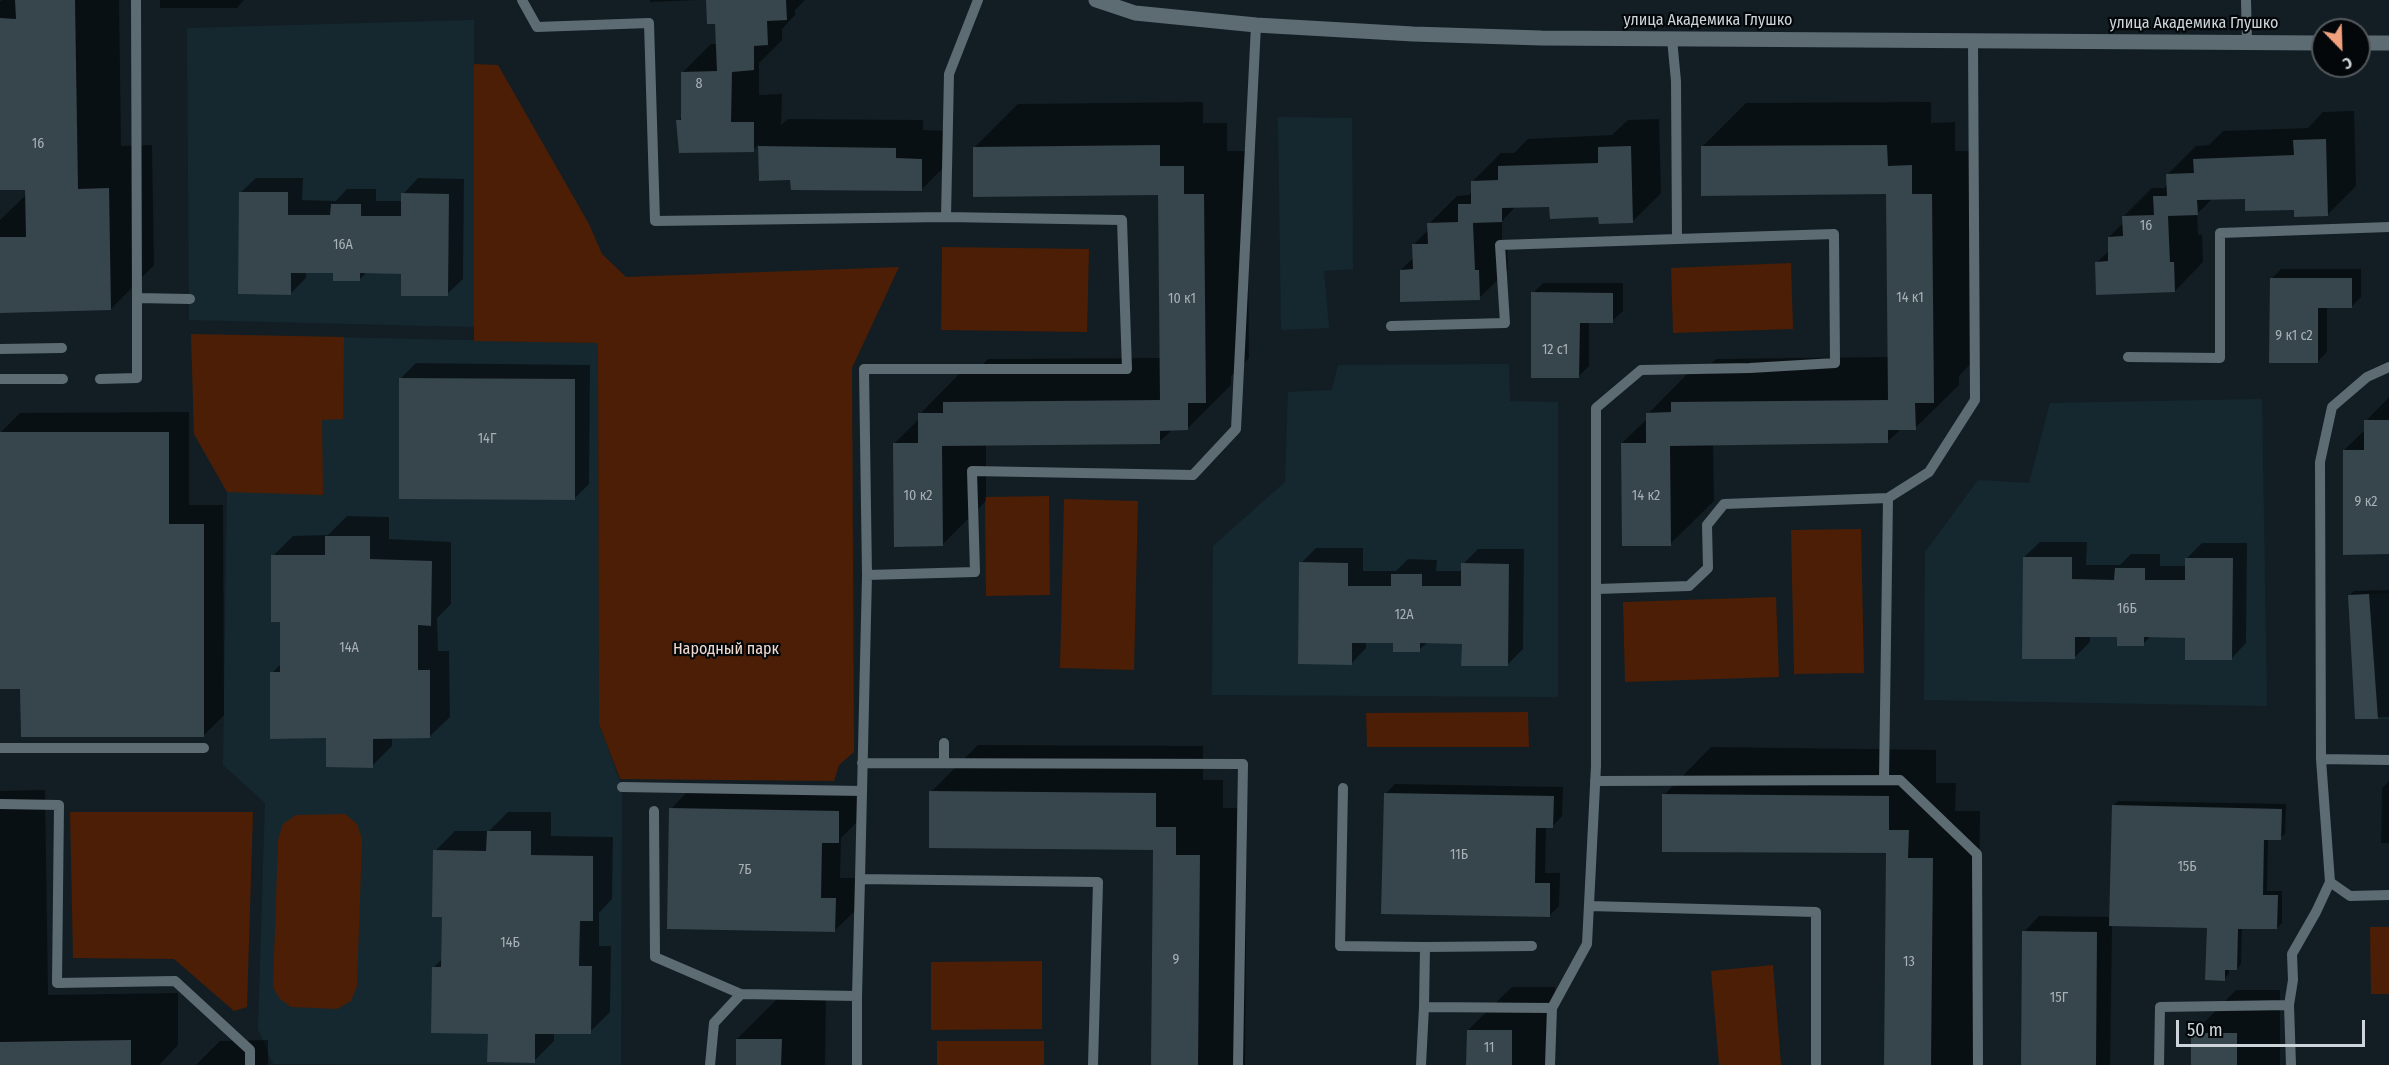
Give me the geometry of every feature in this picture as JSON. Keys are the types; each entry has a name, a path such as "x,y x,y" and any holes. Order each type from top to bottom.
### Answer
{"street":[{"name":"улица Академика Глушко","path":"1096,0 1135,13 1256,25 1468,36 2311,43"},
{"path":"2371,43 2389,43"}],"lane":[{"path":"100,379 137,378 136,0"},
{"path":"522,0 537,27 649,23 655,221 946,217 1122,220 1127,369 864,369 867,575 857,1065"},
{"path":"946,217 949,74 978,0"},
{"path":"2246,0 2247,42"},
{"path":"867,575 975,572 972,471 1193,475 1236,429 1256,25"},
{"path":"1672,39 1676,81 1677,238"},
{"path":"1597,589 1689,586 1708,568 1707,525 1724,504 1888,498 1929,472 1975,400 1973,41"},
{"path":"2128,357 2220,358 2220,233 2389,227"},
{"path":"1391,326 1505,323 1500,245 1834,234 1834,363 1750,368 1641,370 1596,408 1595,781 1587,944 1552,1008 1551,1065"},
{"path":"137,298 190,299"},
{"path":"0,349 62,348"},
{"path":"2291,1065 2289,1005 2293,980 2292,954 2330,882 2321,759 2320,462 2332,407 2367,377 2389,367"},
{"path":"0,379 63,379"},
{"path":"1884,780 1888,498"},
{"path":"944,743 944,763"},
{"path":"0,748 204,748"},
{"path":"2321,759 2389,760"},
{"path":"862,763 1243,764 1238,1065"},
{"path":"1595,781 1900,780 1977,854 1978,1065"},
{"path":"622,787 862,791"},
{"path":"1343,788 1341,946 1532,946"},
{"path":"0,804 59,805 57,982 175,981 250,1050 250,1065"},
{"path":"654,811 655,957 741,994 857,996"},
{"path":"860,879 1098,882 1093,1065"},
{"path":"2330,882 2350,896 2389,894"},
{"path":"1589,906 1816,912 1816,1065"},
{"path":"1421,1065 1425,947"},
{"path":"710,1065 714,1023 741,994"},
{"path":"2159,1065 2160,1007 2289,1005"},
{"path":"1424,1007 1552,1008"}],"shaded area":[{"path":"474,20 474,327 189,320 187,28"},
{"path":"1278,117 1352,118 1353,269 1324,271 1329,328 1281,330"},
{"path":"191,334 598,343 599,724 622,787 621,1065 273,1064 258,1029 265,803 223,765 227,492 194,434"},
{"path":"1509,364 1510,401 1558,402 1558,697 1212,695 1213,546 1285,482 1288,392 1332,390 1338,365"},
{"path":"2262,399 2267,706 1924,700 1925,552 1978,480 2029,483 2050,403"},
{"path":"2389,593 2389,719 2355,719 2348,595"}],"green space":[{"name":"Народный парк","path":"474,64 498,65 589,224 602,254 626,277 899,267 852,368 854,752 839,765 834,781 620,779 599,724 598,343 474,341"},
{"path":"942,247 1089,249 1087,332 941,330"},
{"path":"1791,263 1793,329 1673,333 1671,268"},
{"path":"191,334 344,337 343,419 322,420 323,495 227,492 194,434"},
{"path":"1049,496 1050,595 986,596 985,497"},
{"path":"1064,499 1138,501 1134,670 1060,668"},
{"path":"1861,529 1864,673 1794,674 1791,530"},
{"path":"1776,597 1779,677 1625,682 1623,602"},
{"path":"1528,712 1529,747 1367,747 1366,713"},
{"path":"70,812 253,812 247,1007 234,1011 174,959 73,958"},
{"path":"345,814 357,824 362,839 357,986 351,1001 337,1009 291,1007 280,999 273,987 278,840 283,824 296,815"},
{"path":"2370,927 2389,927 2389,994 2371,994"},
{"path":"1042,961 1042,1029 931,1030 931,962"},
{"path":"1773,965 1781,1065 1719,1065 1711,971"},
{"path":"937,1041 1044,1041 1044,1065 937,1065"}],"building":[{"path":"15,0 75,0 78,189 109,188 111,310 0,313 0,237 26,237 25,190 0,190 0,18 16,19"},
{"path":"706,0 786,0 787,20 767,21 768,45 754,46 754,70 732,72 731,122 754,122 754,152 679,153 676,120 681,120 681,72 717,71 715,24 707,24"},
{"path":"2326,139 2328,216 2294,217 2294,210 2245,211 2245,199 2197,200 2198,215 2168,216 2170,262 2174,262 2175,292 2096,295 2095,262 2108,261 2108,237 2123,236 2122,216 2154,215 2153,196 2167,196 2166,174 2194,173 2193,159 2294,155 2293,140"},
{"path":"1160,145 1160,166 1184,166 1184,194 1204,194 1206,403 1188,403 1188,430 1160,431 1160,444 942,446 943,546 894,547 893,443 918,443 918,413 943,413 943,402 1160,400 1158,195 973,197 973,147"},
{"path":"1887,145 1888,166 1912,165 1912,194 1932,194 1934,403 1915,403 1916,430 1888,430 1888,443 1670,446 1671,546 1622,546 1621,443 1646,443 1646,413 1671,412 1671,402 1888,400 1886,194 1701,196 1701,146"},
{"path":"758,146 896,148 896,158 922,159 922,191 791,190 790,180 759,181"},
{"path":"1631,146 1633,223 1599,224 1598,217 1550,219 1549,207 1502,208 1502,222 1473,223 1475,270 1479,270 1480,300 1400,302 1400,270 1413,269 1412,244 1428,244 1427,223 1458,222 1458,204 1471,204 1471,181 1498,180 1498,166 1598,163 1598,147"},
{"path":"239,192 288,192 288,215 330,215 331,204 361,204 361,216 401,216 401,193 449,194 448,296 401,296 401,274 360,273 360,281 333,281 333,273 291,273 291,295 238,294"},
{"path":"2270,278 2352,278 2352,308 2318,308 2318,363 2269,363"},
{"path":"1531,292 1613,293 1613,323 1580,323 1579,378 1531,378"},
{"path":"399,378 575,379 575,500 399,499"},
{"path":"2364,420 2389,420 2389,554 2343,555 2343,450 2364,450"},
{"path":"0,432 169,432 169,524 204,524 204,737 21,737 20,689 0,689"},
{"path":"325,536 370,536 370,559 432,561 431,626 418,625 418,670 430,670 430,738 373,739 373,768 326,767 326,738 270,739 270,672 280,672 280,622 271,622 271,555 325,555"},
{"path":"2023,557 2072,557 2072,579 2114,580 2115,568 2145,568 2145,580 2185,580 2185,558 2233,558 2232,660 2185,660 2185,638 2144,637 2144,646 2117,646 2117,637 2075,637 2075,659 2022,659"},
{"path":"1299,562 1348,563 1348,586 1391,586 1391,574 1422,574 1422,586 1461,586 1461,563 1509,564 1508,666 1461,666 1462,644 1420,643 1420,652 1393,652 1393,643 1352,643 1352,665 1298,664"},
{"path":"2369,594 2378,719 2355,719 2348,595"},
{"path":"929,791 1156,793 1156,827 1176,827 1176,855 1200,855 1198,1065 1151,1065 1153,850 929,848"},
{"path":"1384,793 1554,796 1553,828 1536,828 1535,883 1550,883 1550,917 1381,914"},
{"path":"1662,794 1889,796 1889,830 1909,830 1908,858 1933,858 1931,1065 1884,1065 1886,853 1662,852"},
{"path":"2112,805 2282,809 2281,840 2264,840 2263,895 2278,895 2277,929 2238,929 2237,970 2225,970 2225,981 2205,980 2207,928 2109,926"},
{"path":"669,808 839,811 839,843 822,843 821,898 836,898 835,932 667,929"},
{"path":"487,831 531,831 531,855 593,856 593,921 580,921 579,966 592,966 591,1034 535,1034 535,1063 487,1062 488,1034 431,1033 432,967 441,967 442,917 432,917 433,850 486,851"},
{"path":"2022,931 2097,932 2096,1065 2021,1065"},
{"path":"1467,1030 1512,1030 1512,1065 1466,1065"},
{"path":"2191,1033 2237,1033 2237,1065 2191,1065"},
{"path":"736,1039 782,1039 781,1065 736,1065"},
{"path":"131,1040 131,1065 0,1065 0,1042"}]}
